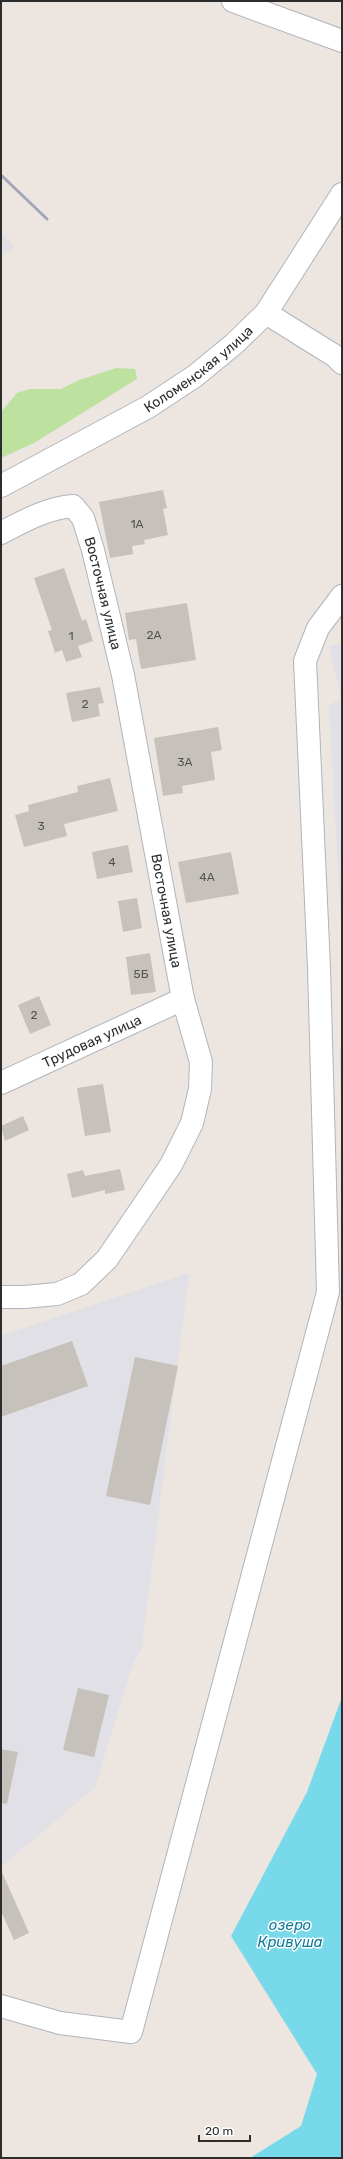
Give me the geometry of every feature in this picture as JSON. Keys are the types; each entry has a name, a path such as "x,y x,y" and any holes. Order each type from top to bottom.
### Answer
{"street":[{"path":"233,1 342,41"},
{"name":"Коломенская улица","path":"1,486 148,407 200,371 234,344 266,313 342,196"},
{"path":"266,313 335,356 342,363"},
{"name":"Восточная улица","path":"1,533 39,514 62,507 73,506 83,518 93,550 122,675 183,999 201,1062 200,1089 192,1123 171,1165 108,1259 80,1284 57,1294 1,1297"},
{"path":"1,2006 60,2023 131,2032 328,1292 320,967 305,661 318,628 342,596"},
{"name":"Трудовая улица","path":"1,1083 183,999"}],"shaded area":[{"path":"1,233 15,247 1,256"},
{"path":"342,643 342,941 329,706 341,698 329,646"},
{"path":"342,1047 342,1128 339,1049"},
{"path":"189,1273 142,1647 132,1666 95,1787 1,1867 1,1336"}],"green space":[{"path":"116,368 135,369 137,379 34,443 1,458 1,412 17,393 30,389 61,389 79,380"}],"water":[{"name":"озеро Кривуша","path":"342,1697 342,2158 250,2158 301,2126 317,2074 231,1936 307,1792"}],"building":[{"path":"163,490 167,508 163,509 168,535 144,540 145,544 132,546 133,554 110,558 99,502"},
{"path":"64,568 82,621 86,619 93,641 78,646 82,657 66,662 62,650 55,653 48,631 52,630 34,578"},
{"path":"187,603 196,660 141,669 136,639 129,640 125,613"},
{"path":"100,687 104,703 98,704 100,716 72,722 66,693"},
{"path":"218,727 222,750 211,752 215,780 182,786 183,793 163,796 154,738"},
{"path":"110,778 118,811 64,824 67,836 24,847 15,815 29,811 28,805 78,792 77,786"},
{"path":"128,845 133,872 97,879 92,852"},
{"path":"231,852 239,894 186,903 178,862"},
{"path":"137,898 142,928 123,932 118,901"},
{"path":"150,953 156,992 131,995 126,957"},
{"path":"39,996 51,1025 30,1034 18,1005"},
{"path":"103,1084 111,1132 85,1136 77,1088"},
{"path":"23,1116 29,1130 5,1141 1,1126"},
{"path":"120,1169 125,1190 105,1194 105,1190 72,1198 67,1174 83,1170 85,1176"},
{"path":"72,1341 88,1386 1,1417 1,1366"},
{"path":"135,1357 178,1366 150,1505 106,1496"},
{"path":"78,1688 109,1695 94,1757 63,1750"},
{"path":"1,1749 18,1752 7,1804 1,1803"},
{"path":"1,1870 29,1933 14,1940 1,1911"}],"railway":[{"path":"1,175 47,219"}]}
